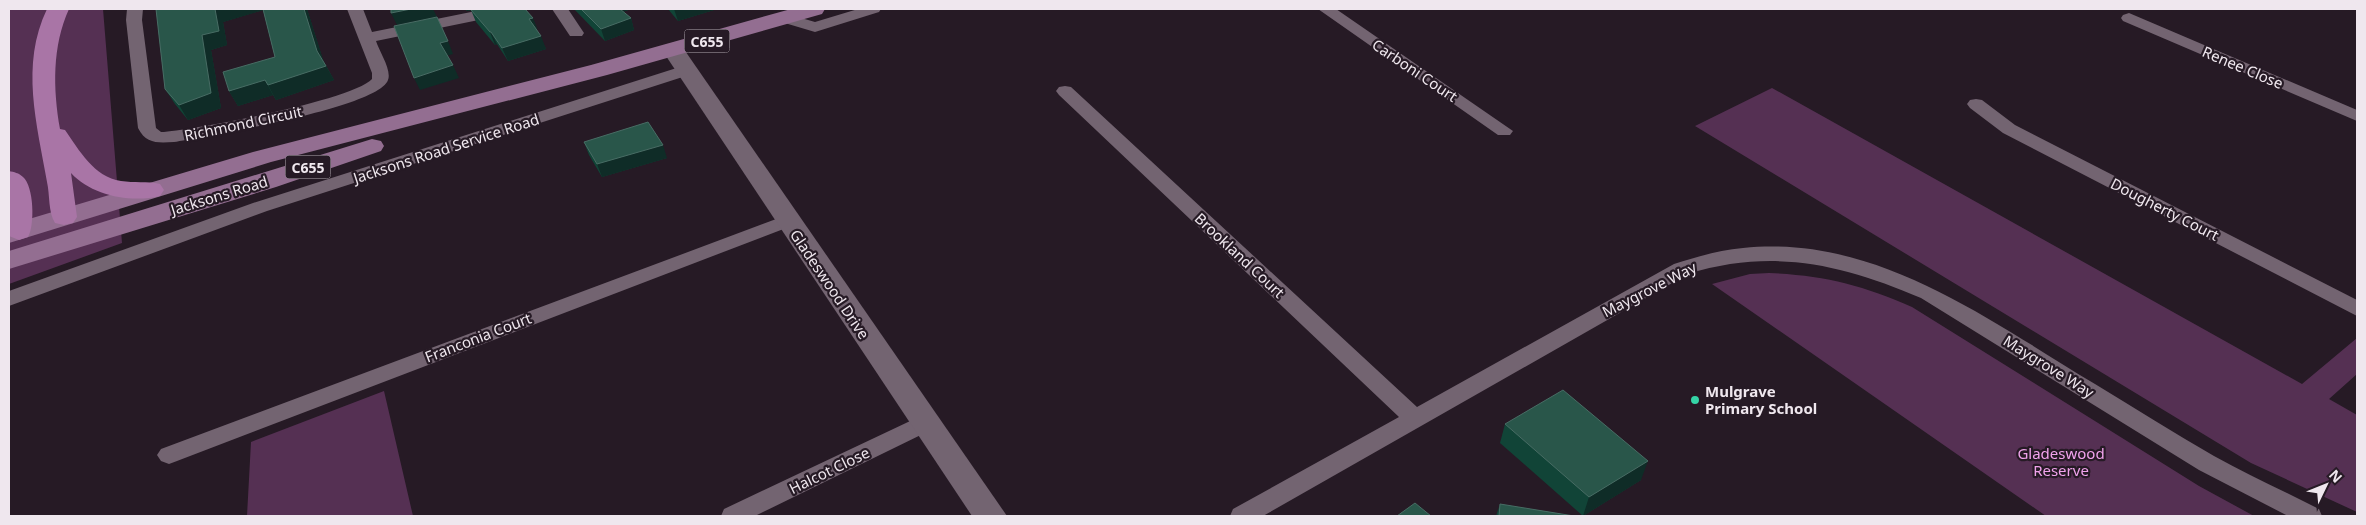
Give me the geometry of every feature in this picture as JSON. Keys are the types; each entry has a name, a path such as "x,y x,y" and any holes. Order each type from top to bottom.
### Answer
{"highway":[{"path":"58,9 53,17 44,59 47,121 63,194 65,229"},
{"path":"47,121 73,163 106,187 130,191 151,190"},
{"path":"9,178 15,183 19,204 15,245"}],"main road":[{"name":"Jacksons Road","path":"65,229 151,190 262,157 599,70 680,60 784,18 814,9"},
{"name":"Jacksons Road","path":"15,245 65,229 267,181 599,70"}],"street":[{"name":"Richmond Circuit","path":"135,9 134,20 147,128 150,134 158,138 174,137 281,116 359,95 373,88 380,80 380,73 355,9"},
{"path":"366,38 508,9"},
{"path":"560,9 576,33"},
{"path":"784,18 815,27 873,9"},
{"name":"Carboni Court","path":"1326,9 1504,131"},
{"name":"Renee Close","path":"2130,18 2357,116"},
{"name":"Gladeswood Drive","path":"680,60 787,222 990,516"},
{"name":"Jacksons Road Service Road","path":"9,299 260,207 680,60"},
{"name":"Brookland Court","path":"1065,92 1414,418"},
{"name":"Dougherty Court","path":"1976,104 2009,129 2357,308"},
{"name":"Franconia Court","path":"169,455 787,222"},
{"name":"Maygrove Way","path":"1242,516 1681,270 1712,259 1754,253 1802,255 1873,270 1928,293 2207,464 2284,505 2310,516"},
{"name":"Halcot Close","path":"733,516 925,424"}],"green space":[{"path":"9,9 103,9 122,243 9,284"},
{"path":"1772,88 2302,384 2357,338 2357,374 2329,399 2357,415 2357,512 2251,463 1695,126"},
{"name":"Gladeswood Reserve","path":"1769,273 1807,276 1842,282 1912,307 2199,486 2254,516 2046,516 1712,284 1750,274"},
{"path":"384,391 413,516 247,516 251,442"}],"building":[{"path":"156,9 215,9 219,31 202,35 211,93 179,105 165,89"},
{"path":"263,9 304,9 317,51 326,66 268,85 265,80 229,91 223,72 275,57"},
{"path":"391,9 411,9 391,13"},
{"path":"525,9 533,18 529,19 541,36 502,48 491,32 471,10"},
{"path":"581,9 620,9 631,18 601,29"},
{"path":"437,17 448,41 440,43 453,65 414,78 394,26"},
{"path":"648,122 663,145 597,164 584,142"},
{"path":"1563,390 1648,461 1589,497 1505,424"},
{"path":"1415,503 1431,516 1397,516"},
{"path":"1500,504 1574,516 1499,516"}],"place":[{"name":"Mulgrave Primary School","path":"1695,400"}]}
